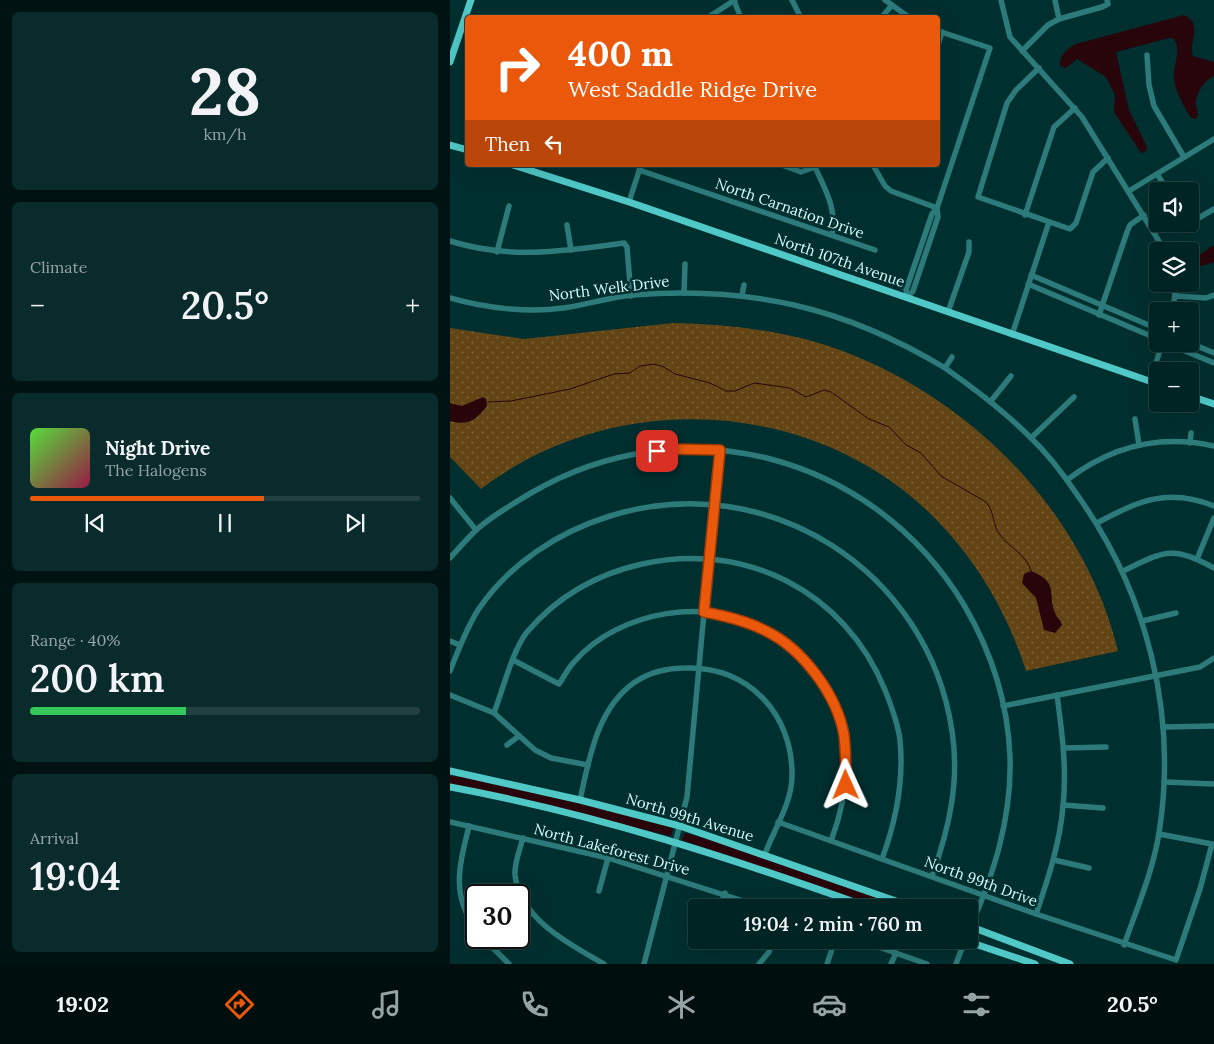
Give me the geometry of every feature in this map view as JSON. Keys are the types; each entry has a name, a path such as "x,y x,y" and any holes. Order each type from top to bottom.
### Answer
{"main road":[{"path":"466,15 471,0"},
{"path":"450,62 465,18"},
{"path":"450,144 465,149"},
{"name":"North 107th Avenue","path":"519,167 629,202 1149,382"},
{"path":"1199,399 1214,404"},
{"name":"North 99th Avenue","path":"450,771 580,800 680,826 891,899"},
{"name":"North 99th Avenue","path":"450,787 553,809 676,841 845,899"},
{"path":"978,931 1070,964"},
{"path":"978,945 1035,964"}],"street":[{"path":"712,15 734,0 740,15"},
{"path":"792,0 800,15"},
{"path":"884,0 906,15"},
{"path":"1001,0 1010,37 1075,108 1160,242"},
{"path":"1055,0 1059,19"},
{"path":"1022,51 1048,25 1059,19 1102,8 1108,2"},
{"path":"883,15 892,5"},
{"path":"907,298 906,290 932,214 937,208 990,48 940,31"},
{"path":"1147,55 1149,85 1154,106 1184,157"},
{"path":"1039,68 1016,90 1007,103 978,197 1069,229 1074,227 1093,172 1108,158"},
{"path":"1025,214 1054,127 1075,108"},
{"path":"1129,191 1214,139"},
{"path":"788,167 802,172 812,167"},
{"path":"814,167 832,203 834,215 832,235"},
{"path":"874,167 880,179 891,191 937,208"},
{"path":"629,202 640,168"},
{"name":"North Carnation Drive","path":"640,168 875,250"},
{"path":"1157,174 1162,182"},
{"path":"497,252 509,206"},
{"path":"1199,218 1214,209"},
{"path":"1100,315 1130,225 1144,215"},
{"path":"1012,335 1049,222"},
{"path":"567,225 571,250"},
{"path":"450,241 497,252 539,254 624,243 627,247 631,296"},
{"path":"948,312 969,252 969,242"},
{"path":"684,293 685,264"},
{"path":"1032,275 1149,325"},
{"path":"1028,284 1149,335"},
{"path":"742,295 744,285"},
{"path":"1175,302 1176,292"},
{"name":"North Welk Drive","path":"450,298 520,309 560,309 631,296 684,293 742,295 830,314 904,344 945,368 991,402 1031,438 1067,480 1097,523 1124,571 1142,621 1156,675 1166,759 1159,834 1150,870 1124,944"},
{"path":"1176,296 1206,298 1214,295"},
{"path":"1199,347 1214,353"},
{"path":"1187,352 1214,363"},
{"path":"945,368 952,357"},
{"path":"991,402 1011,376"},
{"path":"1031,438 1074,397"},
{"path":"1135,419 1139,446"},
{"path":"1190,443 1191,433"},
{"path":"1067,480 1106,454 1139,446 1163,442 1214,446"},
{"path":"450,558 476,530 511,504 555,479 590,465 629,455 670,449 720,450 786,462 818,475 870,504 910,535 951,584 970,616 994,668 1010,757 1010,788 999,851 978,907"},
{"path":"644,964 687,797 720,450"},
{"path":"1097,523 1125,508 1153,497 1179,497 1198,500 1214,506"},
{"path":"450,498 476,530"},
{"path":"450,671 460,645 478,610 501,582 527,558 560,537 587,523 622,512 679,503 714,505 763,514 786,522 827,542 860,564 882,585 922,639 937,670 953,733 955,766 953,802 948,830 932,876"},
{"path":"1197,559 1214,518"},
{"path":"1124,571 1160,553 1179,552 1214,568"},
{"path":"494,712 513,660 526,634 560,600 587,582 630,567 667,559 709,559 742,564 798,586 837,616 863,646 889,699 900,738 902,775 897,810 882,859"},
{"path":"513,660 559,684 574,662 601,638 623,626 660,615 704,612 745,622 768,631 798,654 826,688 843,734 846,755 846,785 842,814 831,841"},
{"path":"1142,621 1176,613"},
{"path":"450,641 460,645"},
{"path":"1002,706 1200,667 1213,661"},
{"path":"580,800 591,748 603,721 617,700 634,682 652,673 674,668 699,667 727,673 753,688 778,715 791,752 792,777 789,798 765,854"},
{"path":"450,695 494,712 535,750 551,758 588,765"},
{"path":"1036,914 1054,860 1063,805 1064,748 1057,695"},
{"path":"1163,727 1214,726"},
{"path":"507,745 519,736"},
{"path":"1064,748 1106,747"},
{"path":"1164,782 1214,784"},
{"path":"1063,805 1102,808"},
{"name":"North Lakeforest Drive","path":"450,822 608,858 741,899"},
{"name":"North 99th Drive","path":"778,822 1036,914 1176,960 1200,889 1212,844 1159,834"},
{"path":"465,906 461,898 458,873 469,826"},
{"path":"523,838 515,873 520,895 529,909 557,935 604,964"},
{"path":"599,891 608,858"},
{"path":"1054,860 1089,868"},
{"path":"723,899 725,893"},
{"path":"494,949 509,964"},
{"path":"759,964 770,949"},
{"path":"827,964 832,949"},
{"path":"885,949 927,964"},
{"path":"956,964 961,949"},
{"path":"892,964 896,953"}],"shaded area":[{"path":"1184,15 1193,23 1193,56 1214,62 1214,76 1199,91 1196,103 1198,115 1196,119 1191,118 1176,88 1174,73 1177,48 1174,39 1169,38 1116,52 1129,110 1147,147 1146,151 1141,153 1114,112 1115,95 1106,77 1077,59 1066,68 1060,66 1060,62 1067,50 1076,44"},
{"path":"1214,245 1214,262 1202,266 1199,265 1199,255"},
{"path":"673,323 738,327 801,338 822,344 843,351 891,373 937,400 979,432 1017,468 1051,509 1080,553 1102,601 1118,651 1026,671 1007,623 995,599 982,577 951,536 914,499 866,465 813,440 757,425 699,419 641,423 584,436 531,458 481,489 450,457 450,328 524,339"},
{"path":"483,397 486,399 487,406 471,421 462,423 450,421 450,403 462,406"},
{"path":"1031,571 1046,580 1051,590 1053,608 1062,625 1055,633 1044,630 1036,598 1022,583 1024,574"},
{"path":"450,776 471,778 610,810 673,828 671,836 450,784"},
{"path":"685,833 728,845 884,899 855,899 682,840"}],"waterway":[{"path":"488,402 511,401 570,389 614,374 630,373 640,366 654,364 664,367 675,374 710,383 726,391 735,391 754,383 790,388 806,397 824,390 831,392 869,419 889,427 906,445 921,453 941,476 986,502 991,510 997,531 1022,556 1031,571"}],"route":[{"path":"657,451 670,449 720,450 704,612 726,616 768,631 798,654 826,688 835,708 843,734 846,755 846,785"}]}
